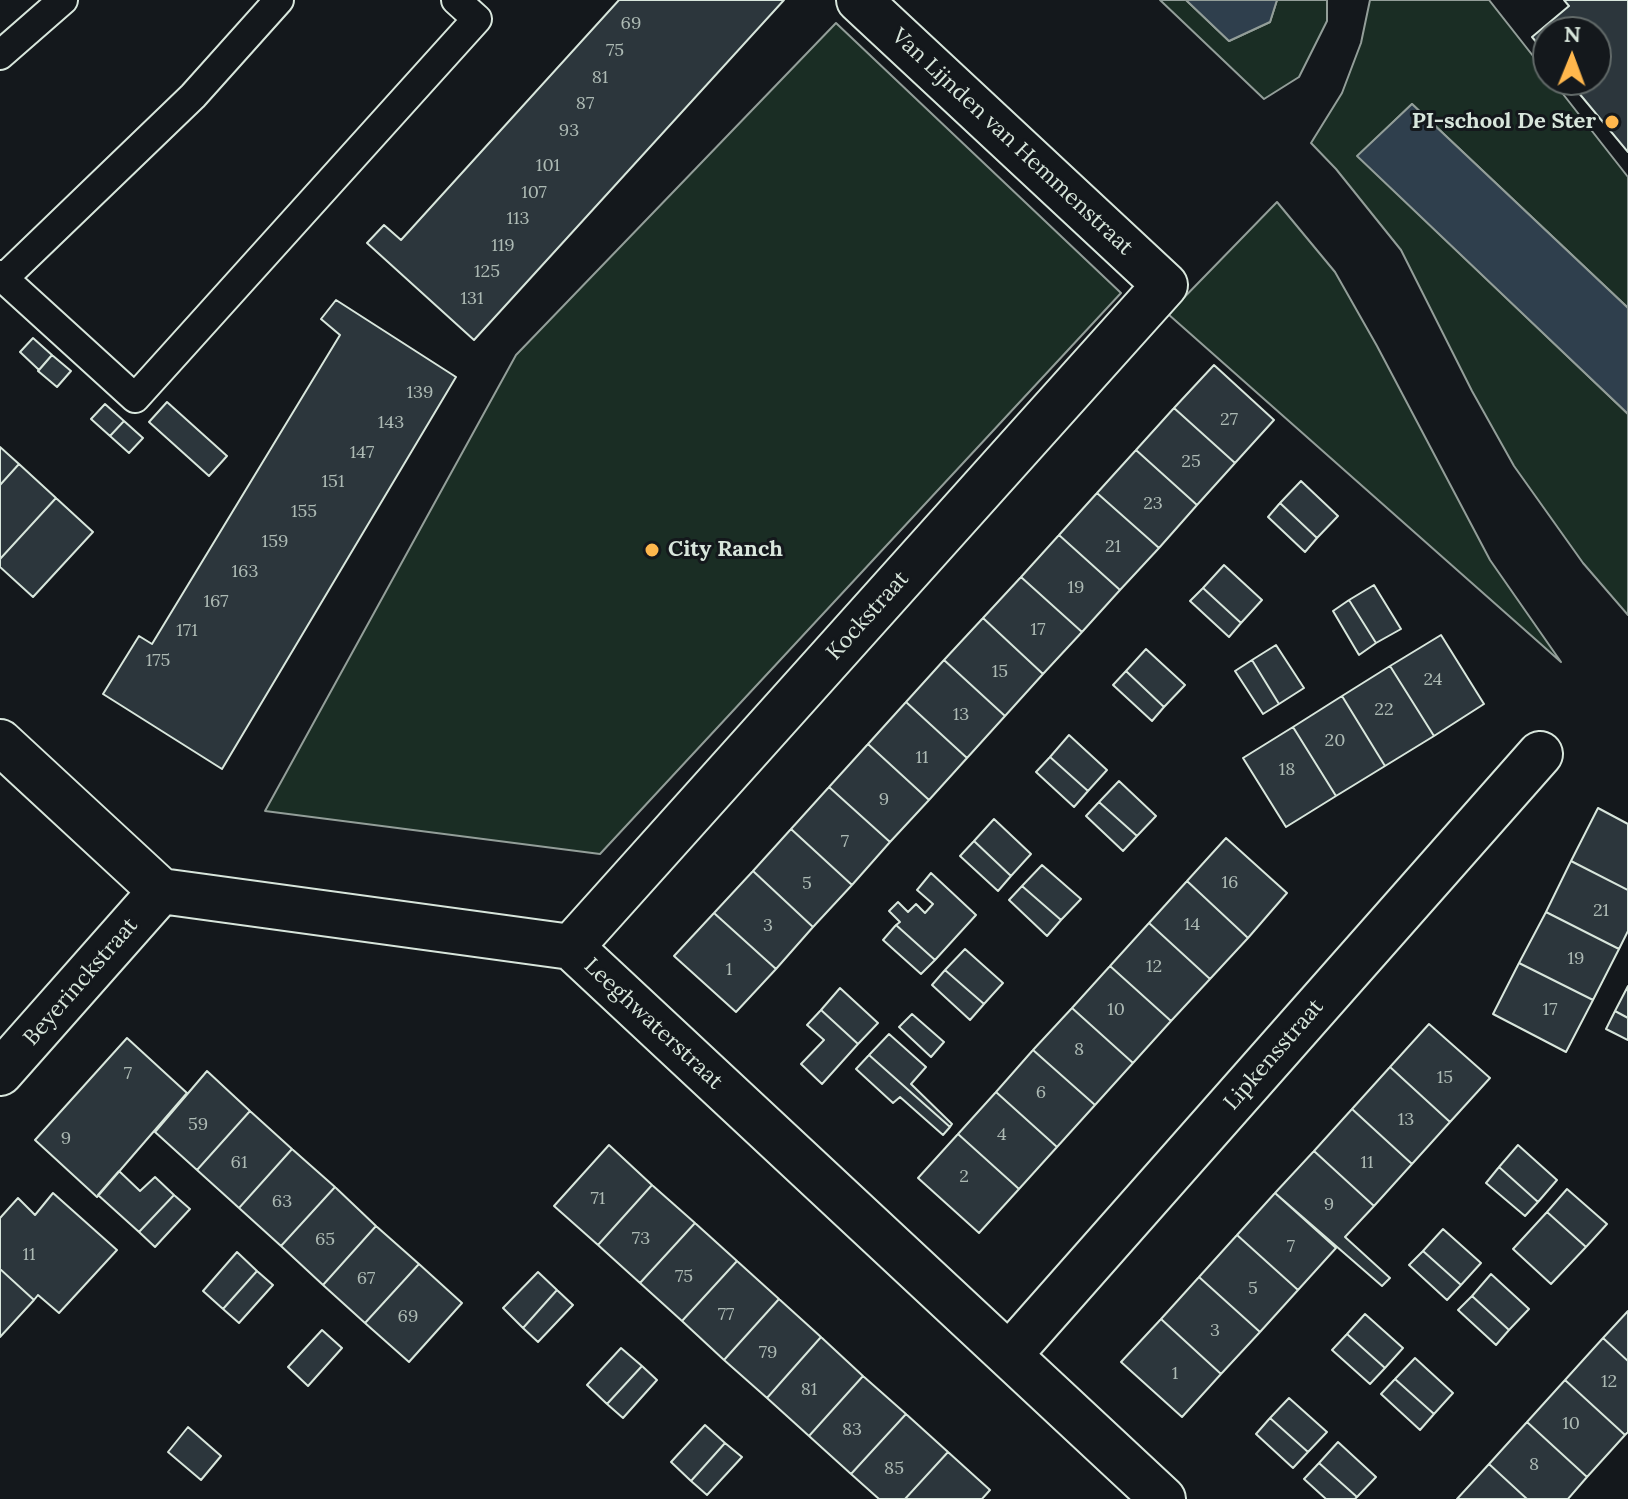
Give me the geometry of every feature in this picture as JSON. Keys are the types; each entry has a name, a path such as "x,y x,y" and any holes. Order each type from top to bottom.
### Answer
{"street":[{"name":"Van Lijnden van Hemmenstraat","path":"859,0 1165,285"},
{"name":"Kockstraat","path":"571,947 1165,285"},
{"path":"0,742 161,891"},
{"name":"Lipkensstraat","path":"1009,1355 1540,754"},
{"name":"Leeghwaterstraat","path":"161,891 571,947 1163,1499"},
{"name":"Beyerinckstraat","path":"0,1073 161,891"}],"lane":[{"path":"0,55 63,0"},
{"path":"279,0 193,96 2,277 135,398 477,19 456,0"}],"green space":[{"path":"1160,0 1186,0 1229,41 1270,22 1277,0 1327,0 1327,21 1299,77 1264,99"},
{"path":"1370,0 1489,0 1532,55 1532,96 1565,96 1628,177 1628,308 1412,104 1358,156 1628,414 1628,615 1583,563 1514,466 1472,391 1401,250 1311,143 1342,93 1361,43"},
{"path":"836,23 1121,293 600,854 265,811 516,355"},
{"path":"1277,202 1335,272 1490,560 1561,662 1168,314"}],"water":[{"path":"1186,0 1277,0 1270,22 1229,41"},
{"path":"1412,104 1628,308 1628,414 1357,156"}],"building":[{"path":"619,0 784,0 474,340 367,243 384,225 401,240"},
{"path":"1564,0 1628,0 1628,152 1581,96 1612,96 1612,16 1557,16 1569,6"},
{"path":"336,300 456,377 222,769 103,694 139,636 152,644 340,335 321,319"},
{"path":"33,338 52,355 39,370 20,352"},
{"path":"52,355 71,371 57,387 38,371"},
{"path":"1214,365 1274,420 1235,463 1174,408"},
{"path":"167,402 227,456 209,476 149,422"},
{"path":"105,404 124,421 110,436 91,419"},
{"path":"1174,408 1235,463 1197,505 1136,450"},
{"path":"124,421 143,438 129,453 110,436"},
{"path":"0,447 19,464 0,485"},
{"path":"1136,450 1197,505 1159,548 1097,493"},
{"path":"19,464 56,498 0,559 0,485"},
{"path":"1301,481 1338,516 1317,538 1280,503"},
{"path":"1097,493 1159,548 1120,590 1059,535"},
{"path":"56,498 93,532 33,597 0,567 0,559"},
{"path":"1280,503 1317,538 1305,552 1268,517"},
{"path":"1059,535 1120,590 1082,632 1021,577"},
{"path":"1224,565 1262,600 1241,623 1203,588"},
{"path":"1021,577 1082,632 1043,674 983,618"},
{"path":"1374,585 1401,629 1376,643 1349,600"},
{"path":"1203,588 1241,623 1229,637 1190,601"},
{"path":"1349,600 1376,643 1359,655 1333,611"},
{"path":"983,618 1043,674 1005,716 944,660"},
{"path":"1441,635 1484,704 1434,736 1390,666"},
{"path":"1276,645 1304,688 1279,704 1252,660"},
{"path":"1146,649 1185,685 1164,707 1126,671"},
{"path":"944,660 1005,716 967,758 906,702"},
{"path":"1252,660 1279,704 1263,714 1235,671"},
{"path":"1390,666 1434,736 1385,766 1342,696"},
{"path":"1126,671 1164,707 1152,721 1113,685"},
{"path":"1342,696 1385,766 1336,796 1293,727"},
{"path":"906,702 967,758 929,800 868,744"},
{"path":"1293,727 1336,796 1286,827 1243,758"},
{"path":"1069,735 1107,770 1088,791 1050,757"},
{"path":"868,744 929,800 890,842 829,787"},
{"path":"1050,757 1088,791 1074,807 1036,772"},
{"path":"1119,781 1156,816 1137,836 1099,802"},
{"path":"829,787 890,842 852,885 791,829"},
{"path":"1099,802 1137,836 1123,851 1086,816"},
{"path":"1598,808 1628,824 1628,890 1571,861"},
{"path":"994,819 1031,854 1011,876 974,841"},
{"path":"791,829 852,885 813,927 753,871"},
{"path":"1226,838 1287,893 1248,938 1187,881"},
{"path":"974,841 1011,876 998,891 960,856"},
{"path":"1571,861 1628,890 1628,931 1619,949 1546,912"},
{"path":"1042,865 1081,899 1061,920 1022,886"},
{"path":"753,871 813,927 776,969 714,913"},
{"path":"931,873 976,915 935,960 896,925 900,922 889,911 898,902 908,912 916,904 925,913 933,904 917,890"},
{"path":"1187,881 1248,938 1210,979 1149,923"},
{"path":"1022,886 1061,920 1047,936 1009,900"},
{"path":"1546,912 1619,949 1593,1000 1519,963"},
{"path":"714,913 776,969 736,1012 674,956"},
{"path":"1149,923 1210,979 1171,1021 1110,966"},
{"path":"896,925 935,960 921,974 883,940"},
{"path":"965,949 1003,983 984,1004 945,970"},
{"path":"1519,963 1593,1000 1566,1052 1493,1014"},
{"path":"1110,966 1171,1021 1133,1063 1072,1008"},
{"path":"945,970 984,1004 970,1020 932,985"},
{"path":"1628,986 1628,1018 1615,1011"},
{"path":"840,988 878,1023 858,1044 821,1010"},
{"path":"1072,1008 1133,1063 1095,1105 1033,1050"},
{"path":"821,1010 858,1044 822,1084 801,1064 824,1040 807,1025"},
{"path":"1615,1011 1628,1018 1628,1040 1606,1029"},
{"path":"912,1014 944,1042 931,1057 899,1027"},
{"path":"1429,1024 1490,1078 1450,1122 1390,1067"},
{"path":"889,1034 926,1067 911,1084 952,1124 950,1127 869,1055"},
{"path":"127,1038 187,1093 97,1197 35,1140"},
{"path":"1033,1050 1095,1105 1057,1147 996,1092"},
{"path":"869,1055 950,1127 943,1135 900,1097 893,1103 856,1069"},
{"path":"1390,1067 1450,1122 1412,1164 1352,1109"},
{"path":"207,1071 250,1111 197,1170 155,1132"},
{"path":"996,1092 1057,1147 1019,1189 958,1134"},
{"path":"1352,1109 1412,1164 1374,1206 1314,1151"},
{"path":"250,1111 292,1149 239,1208 197,1170"},
{"path":"958,1134 1019,1189 979,1233 918,1178"},
{"path":"609,1145 652,1185 598,1245 554,1206"},
{"path":"1518,1145 1557,1180 1538,1202 1499,1167"},
{"path":"292,1149 335,1187 281,1246 239,1208"},
{"path":"1314,1151 1374,1206 1345,1237 1390,1278 1382,1286 1275,1193"},
{"path":"1499,1167 1538,1202 1525,1216 1486,1183"},
{"path":"119,1171 140,1191 155,1177 174,1195 139,1232 98,1195"},
{"path":"652,1185 695,1223 640,1283 598,1245"},
{"path":"335,1187 376,1226 323,1285 281,1246"},
{"path":"1567,1189 1607,1224 1586,1247 1547,1212"},
{"path":"53,1193 117,1250 59,1313 38,1295 34,1300 0,1269 0,1218 18,1198 35,1215"},
{"path":"1275,1193 1336,1248 1298,1290 1237,1235"},
{"path":"174,1195 190,1209 155,1247 139,1232"},
{"path":"1547,1212 1586,1247 1551,1284 1513,1249"},
{"path":"695,1223 737,1261 682,1321 640,1283"},
{"path":"376,1226 419,1264 365,1323 323,1285"},
{"path":"1443,1229 1481,1263 1461,1285 1423,1251"},
{"path":"1237,1235 1298,1290 1260,1332 1199,1277"},
{"path":"1423,1251 1461,1285 1447,1300 1409,1265"},
{"path":"237,1252 257,1271 223,1309 203,1291"},
{"path":"737,1261 779,1299 724,1360 682,1321"},
{"path":"419,1264 462,1303 409,1362 365,1323"},
{"path":"0,1269 34,1300 0,1337"},
{"path":"257,1271 273,1285 239,1323 223,1309"},
{"path":"538,1272 557,1290 523,1328 503,1308"},
{"path":"1491,1274 1529,1309 1509,1330 1472,1296"},
{"path":"1199,1277 1260,1332 1221,1374 1161,1319"},
{"path":"557,1290 573,1305 538,1342 523,1328"},
{"path":"1472,1296 1509,1330 1496,1345 1458,1310"},
{"path":"779,1299 821,1337 767,1398 724,1360"},
{"path":"1628,1311 1628,1361 1603,1338"},
{"path":"1365,1314 1403,1348 1385,1368 1347,1334"},
{"path":"1161,1319 1221,1374 1182,1417 1121,1362"},
{"path":"322,1330 342,1348 308,1386 288,1367"},
{"path":"1347,1334 1385,1368 1370,1384 1332,1350"},
{"path":"821,1337 863,1376 809,1436 767,1398"},
{"path":"1603,1338 1628,1361 1628,1432 1625,1435 1565,1380"},
{"path":"621,1348 642,1366 607,1404 587,1385"},
{"path":"1415,1358 1453,1393 1434,1414 1395,1379"},
{"path":"642,1366 657,1380 623,1418 607,1404"},
{"path":"863,1376 906,1414 851,1474 809,1436"},
{"path":"1395,1379 1434,1414 1420,1430 1381,1394"},
{"path":"1565,1380 1625,1435 1587,1477 1527,1422"},
{"path":"1289,1398 1327,1432 1308,1452 1270,1418"},
{"path":"906,1414 948,1452 905,1499 879,1499 851,1474"},
{"path":"1270,1418 1308,1452 1293,1468 1256,1434"},
{"path":"1527,1422 1587,1477 1568,1499 1527,1499 1489,1464"},
{"path":"705,1425 725,1443 691,1481 671,1462"},
{"path":"188,1427 221,1456 201,1480 168,1452"},
{"path":"1338,1442 1376,1477 1357,1497 1319,1463"},
{"path":"725,1443 742,1457 707,1495 691,1481"},
{"path":"948,1452 990,1490 982,1499 905,1499"},
{"path":"1319,1463 1357,1497 1326,1499 1304,1479"},
{"path":"1489,1464 1527,1499 1457,1499"}],"place":[{"name":"PI-school De Ster","path":"1612,122"},
{"name":"City Ranch","path":"652,550"}]}
